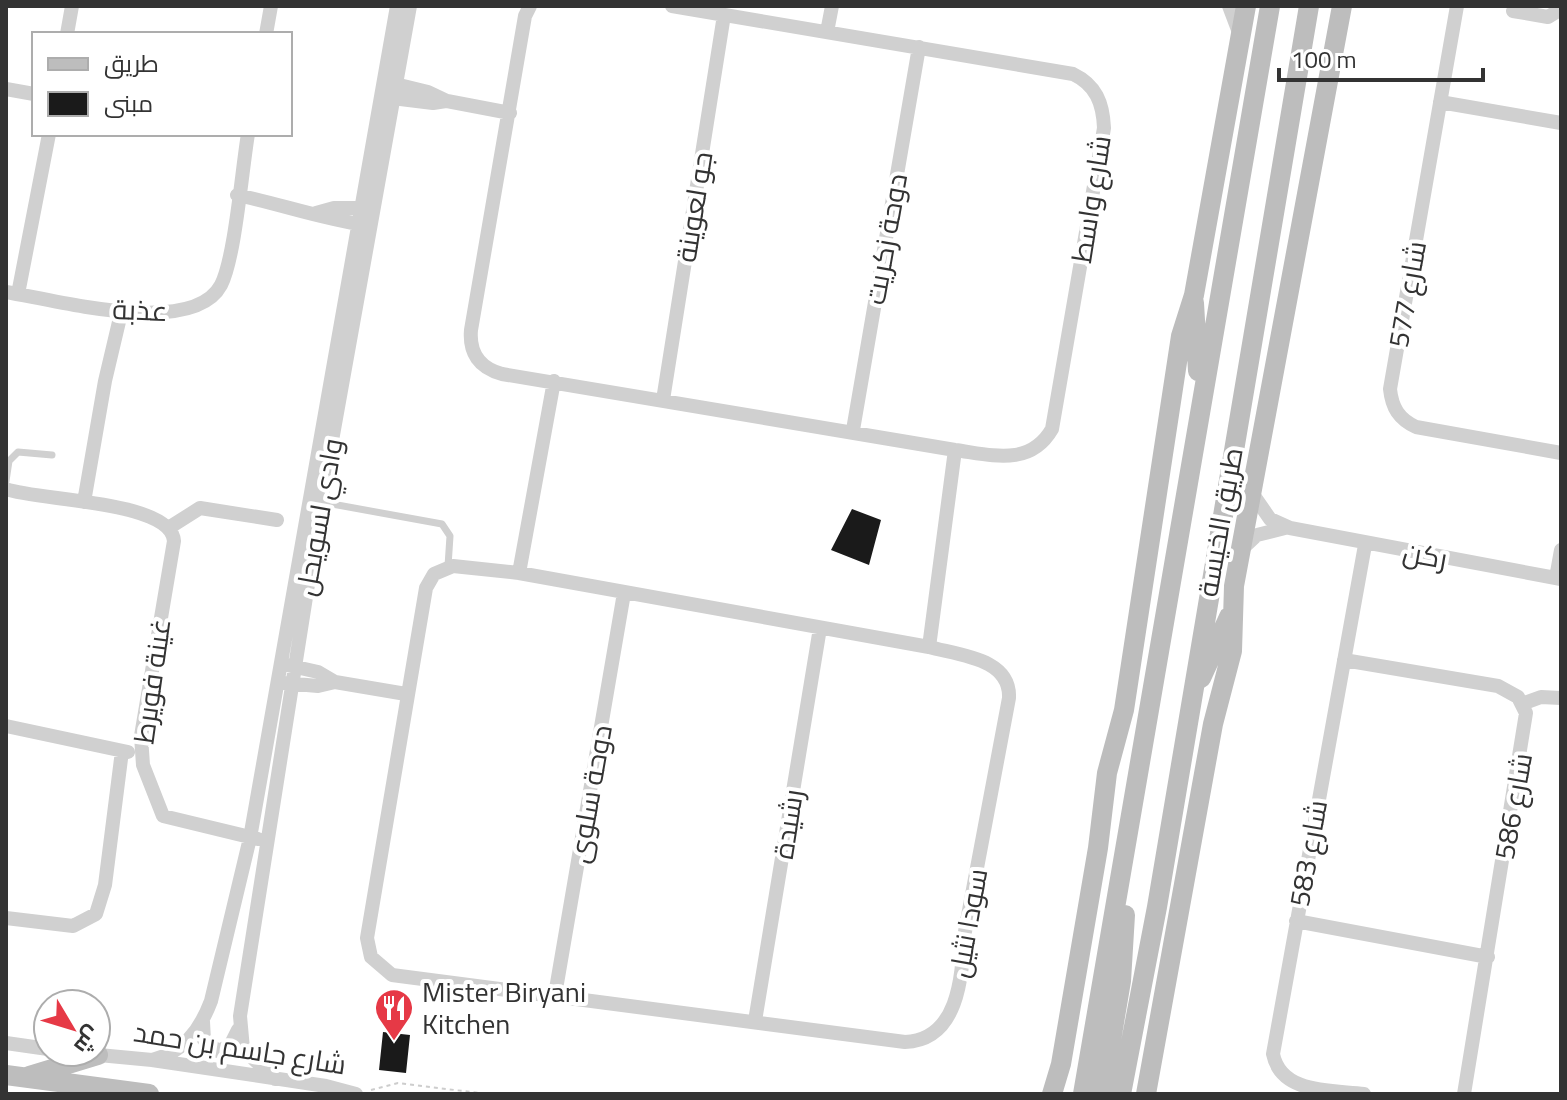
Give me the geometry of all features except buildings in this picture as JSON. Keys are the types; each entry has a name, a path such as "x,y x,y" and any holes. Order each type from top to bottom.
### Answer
{"main road":[{"path":"1052,1094 1061,1064 1085,925 1107,773 1124,710 1181,336 1194,295 1246,6"},
{"name":"طريق الخيسة","path":"1083,1094 1270,6"},
{"name":"طريق الخيسة","path":"1123,1091 1157,907 1309,6"},
{"name":"طريق الخيسة","path":"1146,1094 1217,701 1232,651 1231,612 1240,550 1342,6"},
{"path":"1194,295 1202,404"},
{"path":"1247,366 1266,421"},
{"path":"1189,704 1231,612"},
{"path":"1102,1094 1123,959 1125,851"},
{"path":"1069,1094 1083,1049 1093,1033"},
{"path":"16,1076 47,1068"},
{"path":"16,1076 149,1094"}],"street":[{"path":"67,32 72,6"},
{"path":"266,32 271,6"},
{"name":"وادي لسويحل","path":"238,1030 285,683 388,90 397,6"},
{"name":"وادي لسويحل","path":"388,90 410,6"},
{"name":"شارع واسط","path":"530,6 525,16 470,340 476,359 492,371 853,430 955,450 1012,457 1037,448 1052,429 1104,128 1103,111 1095,91 1073,74 672,6"},
{"path":"827,32 832,6"},
{"path":"1229,6 1241,37"},
{"name":"شارع 577","path":"1457,6 1390,389 1392,403 1407,422 1416,427 1561,453"},
{"path":"1513,11 1548,17 1561,9"},
{"name":"جو لعوينة","path":"663,400 724,15"},
{"name":"دوحة زكريت","path":"853,430 919,47"},
{"path":"6,89 32,94"},
{"path":"388,90 433,103 447,101 510,113"},
{"path":"1440,102 1561,123"},
{"path":"12,293 49,136"},
{"name":"عذبة","path":"12,293 156,313 187,311 210,299 221,285 226,269 248,136"},
{"path":"237,195 364,225"},
{"path":"316,213 334,208 367,208"},
{"name":"وادي لسويحل","path":"288,665 321,502 364,225"},
{"path":"84,502 105,381 122,309"},
{"path":"519,573 554,381"},
{"path":"929,647 955,450"},
{"path":"6,489 84,502 162,521 170,527 200,508 277,520"},
{"name":"ركن","path":"1252,493 1270,519 1290,528 1365,545 1558,578"},
{"name":"غينة فويرط","path":"170,527 174,541 140,754 154,802 163,816 266,840"},
{"name":"ركن","path":"1240,550 1257,535 1290,528"},
{"name":"شارع 583","path":"1364,1094 1286,1080 1274,1064 1273,1044 1365,545"},
{"path":"1558,578 1561,550"},
{"name":"سودا نثيل","path":"448,566 519,573 929,647 995,667 1006,678 1010,690 965,931 963,963 950,1015 936,1033 905,1042 392,975 371,957 367,938 406,694 428,582 438,569 448,566"},
{"name":"دوحة سلوى","path":"555,995 624,593"},
{"name":"رشيدة","path":"755,1021 820,628"},
{"path":"1344,660 1498,686 1512,692 1522,704 1541,697 1561,698"},
{"path":"288,665 335,682 406,694"},
{"path":"285,683 318,686 335,682"},
{"name":"وادي لسويحل","path":"152,1060 181,1048 203,1022 214,991 285,683"},
{"name":"شارع 586","path":"1464,1094 1527,723 1522,704"},
{"path":"6,726 140,754"},
{"path":"6,918 73,926 96,914 105,885 122,751"},
{"path":"1296,921 1488,957"},
{"path":"203,1022 204,1040 218,1051 230,1046 238,1030"},
{"path":"238,1030 248,1057 275,1079"},
{"path":"6,1043 32,1047"},
{"name":"شارع جاسم بن حمد","path":"112,1056 326,1086 356,1094"}],"lane":[{"path":"6,489 9,461 18,452 52,455"},
{"path":"321,502 442,524 450,536 448,566"}],"path":[{"path":"366,1094 379,1086 398,1083 487,1094"}],"place":[{"name":"Mister Biryani Kitchen","path":"394,1042"}]}
